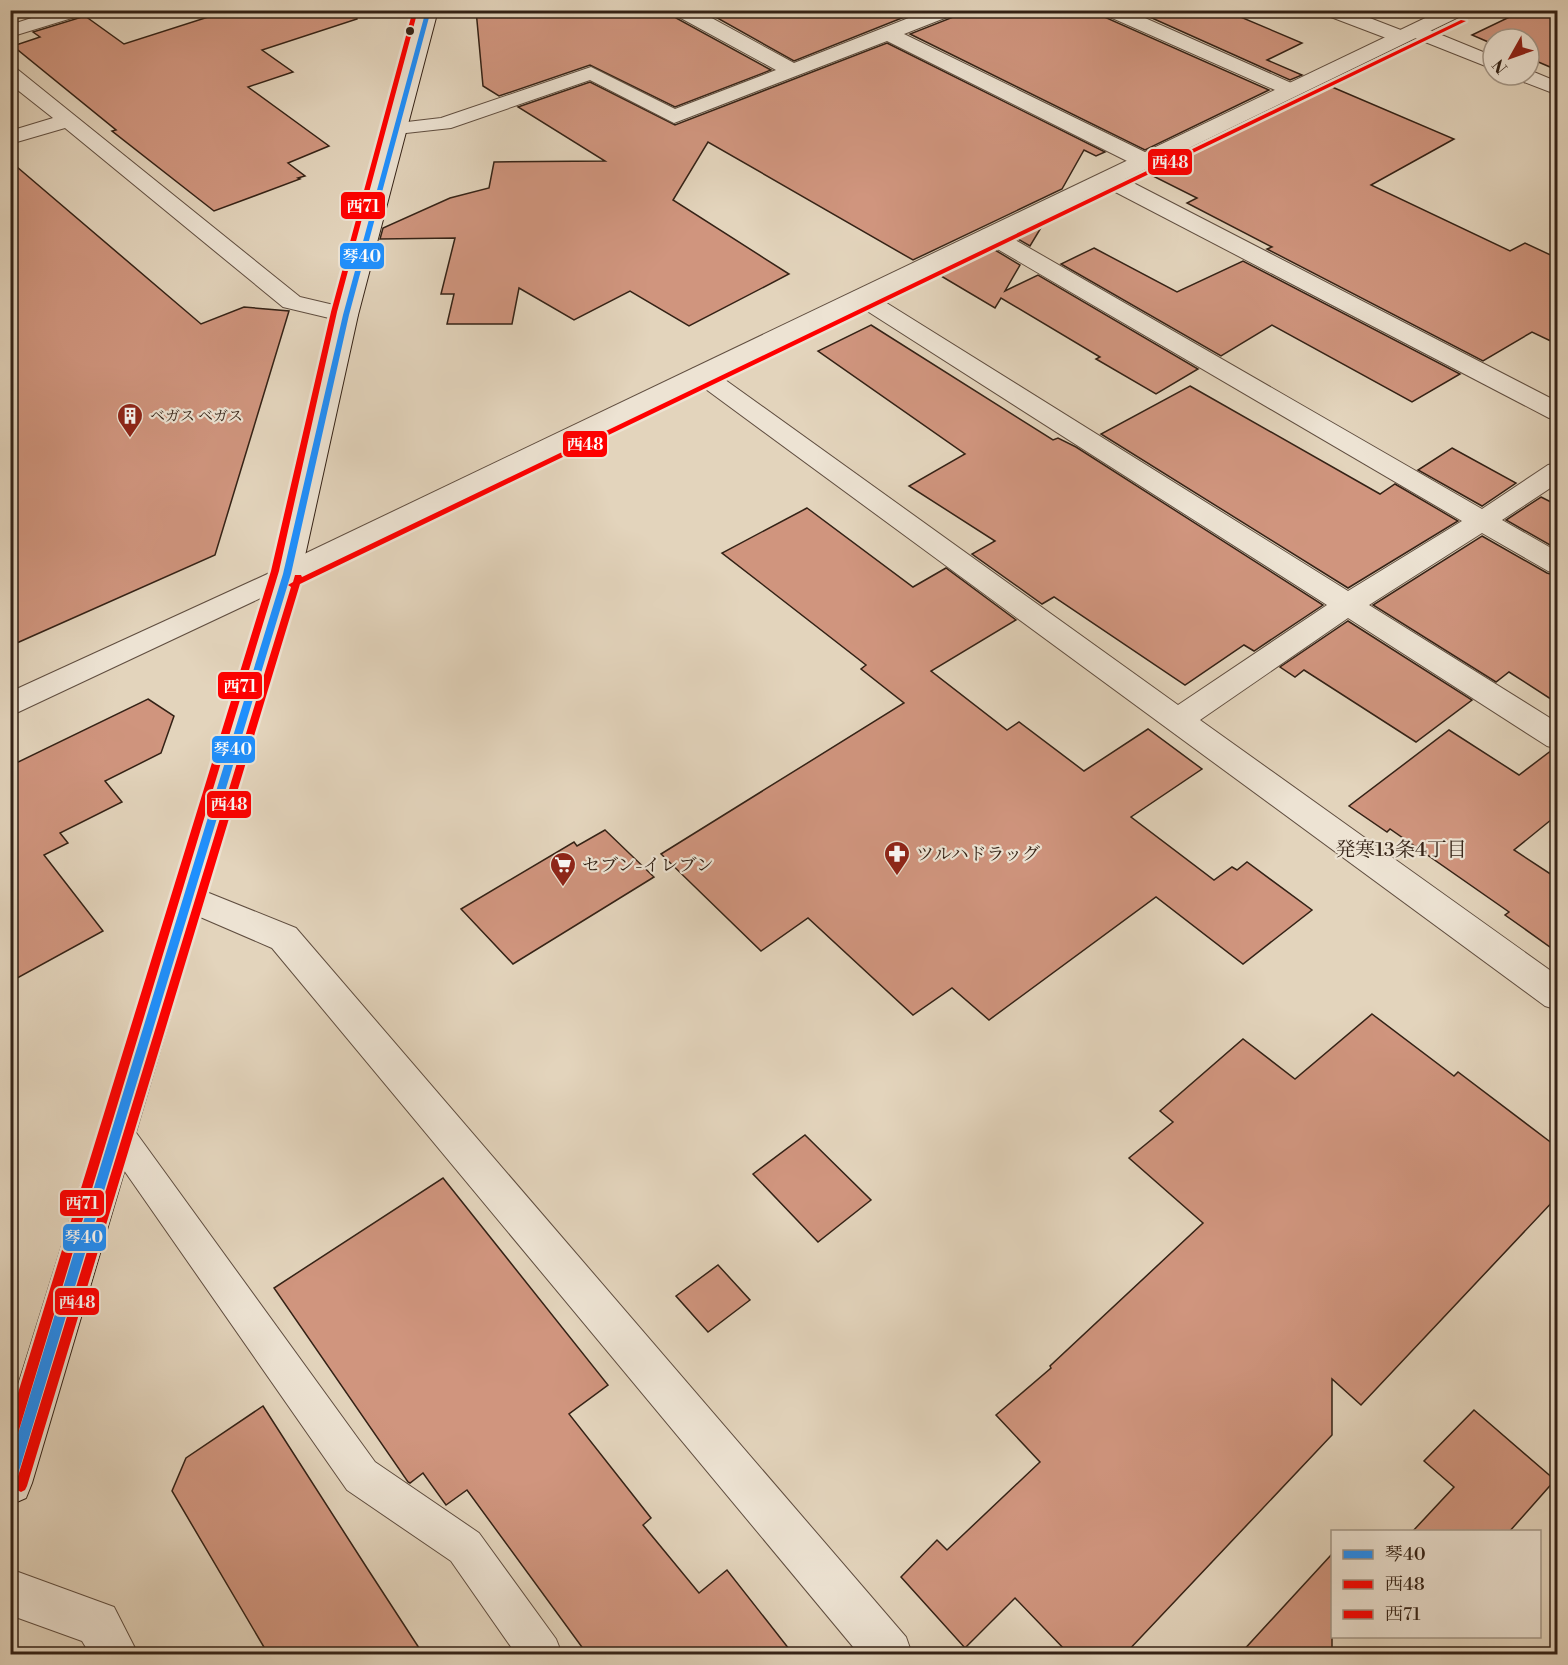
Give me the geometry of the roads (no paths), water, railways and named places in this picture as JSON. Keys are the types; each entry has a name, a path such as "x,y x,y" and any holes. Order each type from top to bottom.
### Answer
{"street":[{"path":"10,31 78,10"},
{"path":"10,1483 287,574 346,315 429,10"},
{"path":"688,10 684,12 793,71"},
{"path":"397,128 444,124 591,73 674,117 948,10"},
{"path":"1110,10 1291,90"},
{"path":"1330,10 1481,59"},
{"path":"10,705 1458,10"},
{"path":"889,34 1146,161"},
{"path":"10,73 292,302 346,315"},
{"path":"1541,83 1557,89"},
{"path":"10,138 69,120"},
{"path":"1108,179 1557,412"},
{"path":"990,236 1557,565"},
{"path":"861,297 1557,738"},
{"path":"701,374 1557,996"},
{"path":"1178,720 1347,605 1482,521 1557,471"},
{"path":"189,898 284,938 889,1654"},
{"path":"10,1592 98,1623 115,1654"}],"lane":[{"path":"117,1133 361,1476 465,1547 541,1654"}],"place":[{"name":"ベガス ベガス","path":"130,439"},
{"name":"ツルハドラッグ","path":"897,877"},
{"name":"セブン-イレブン","path":"563,888"}],"district":[{"name":"発寒13条4丁目","path":"1401,850"}]}
